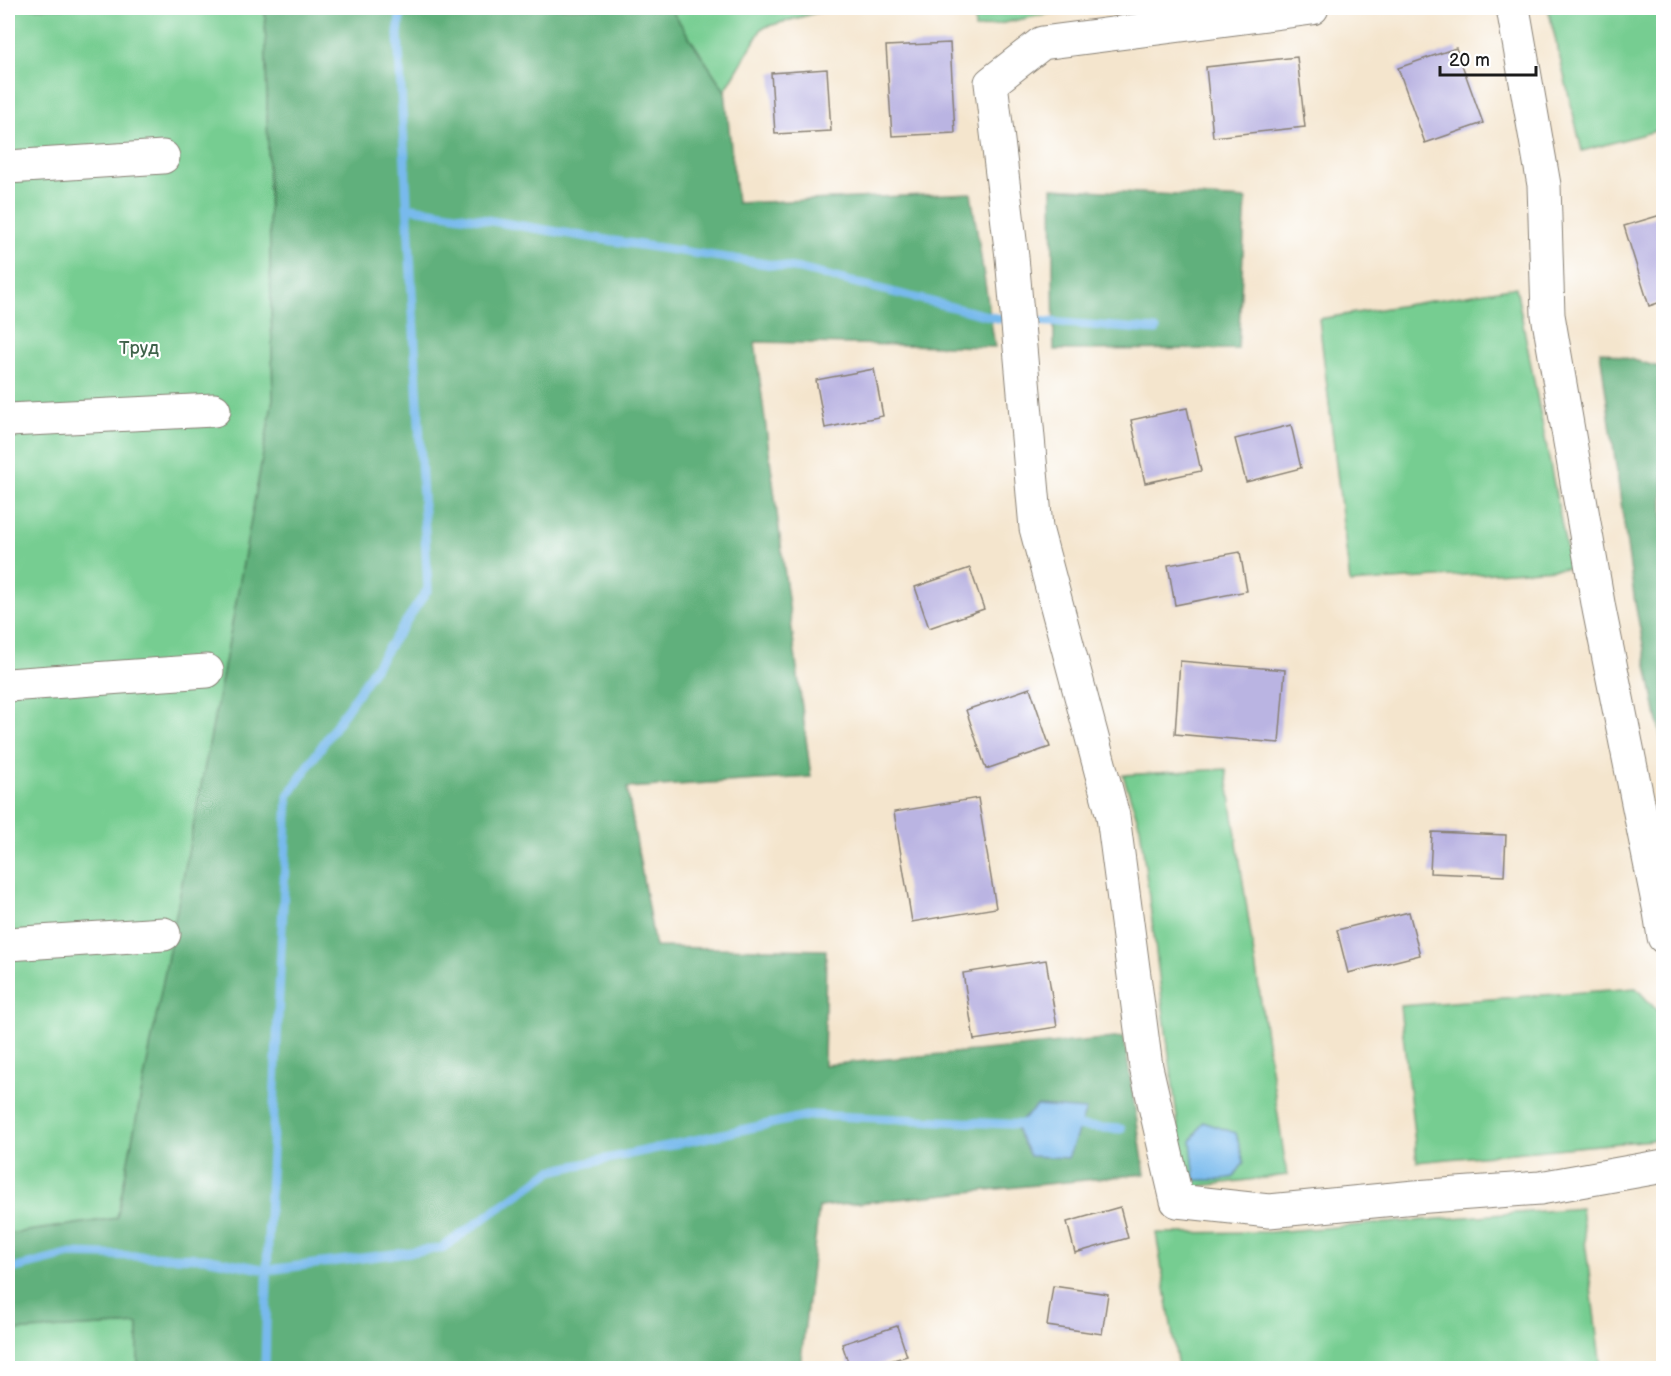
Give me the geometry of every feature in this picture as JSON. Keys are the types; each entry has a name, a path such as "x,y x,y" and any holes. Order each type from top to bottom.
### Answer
{"street":[{"path":"1312,8 1042,42 991,83 1012,257 1036,528 1113,816 1146,1067 1177,1201 1269,1211 1540,1188 1664,1166"},
{"path":"1514,8 1544,184 1548,315 1599,609 1664,937"},
{"path":"8,168 163,157"},
{"path":"8,420 214,410"},
{"path":"8,685 207,671"},
{"path":"8,945 164,934"}],"green space":[{"name":"Труд","path":"8,8 265,8 273,399 225,663 117,1218 8,1234"},
{"path":"265,8 670,8 725,91 737,203 971,193 995,347 755,342 811,777 627,788 655,947 826,950 824,1065 1124,1037 1145,1174 819,1207 800,1368 138,1368 138,1324 8,1331 8,1234 117,1218 225,663 273,399"},
{"path":"670,8 833,8 762,28 725,91"},
{"path":"975,8 1075,8 975,29"},
{"path":"1548,8 1663,8 1663,129 1582,151"},
{"path":"1052,188 1246,199 1238,349 1054,350"},
{"path":"1516,287 1570,568 1350,583 1319,319"},
{"path":"1600,351 1663,368 1663,748 1635,603"},
{"path":"1226,769 1287,1175 1186,1188 1140,827 1123,775"},
{"path":"1636,988 1663,1017 1663,1139 1417,1162 1400,1006"},
{"path":"1581,1208 1601,1368 1178,1368 1156,1233 1271,1232"},
{"path":"138,1324 138,1368 8,1368 8,1331"}],"water":[{"path":"1037,1106 1086,1110 1068,1158 1030,1156 1015,1127"},
{"path":"1203,1122 1236,1133 1244,1162 1234,1177 1220,1180 1195,1180 1191,1141"}],"building":[{"path":"950,43 955,133 892,136 886,46"},
{"path":"1456,48 1483,123 1425,143 1398,68"},
{"path":"1297,57 1305,127 1213,137 1206,67"},
{"path":"827,69 831,131 775,134 771,73"},
{"path":"1664,214 1664,301 1649,306 1624,226"},
{"path":"874,369 883,416 825,428 816,380"},
{"path":"1187,408 1201,471 1145,483 1131,420"},
{"path":"1291,425 1301,468 1246,482 1235,439"},
{"path":"1240,552 1247,591 1175,605 1168,565"},
{"path":"970,568 984,609 929,628 915,587"},
{"path":"1180,661 1285,670 1279,743 1175,734"},
{"path":"1030,688 1050,747 986,769 966,710"},
{"path":"978,798 996,908 912,922 894,812"},
{"path":"1432,832 1506,835 1504,876 1430,873"},
{"path":"1409,912 1420,955 1348,973 1337,930"},
{"path":"1046,960 1057,1027 974,1040 963,973"},
{"path":"1120,1207 1128,1238 1075,1253 1067,1222"},
{"path":"1053,1286 1108,1294 1102,1334 1047,1326"},
{"path":"897,1326 907,1356 867,1368 850,1368 842,1344"}],"waterway":[{"path":"265,1368 268,1239 288,796 428,589 398,34 401,8"},
{"path":"407,207 800,269 996,318 1156,330"},
{"path":"8,1270 71,1254 205,1258 267,1270 442,1248 551,1171 811,1115 1029,1125"},
{"path":"1070,1126 1121,1129"}]}
